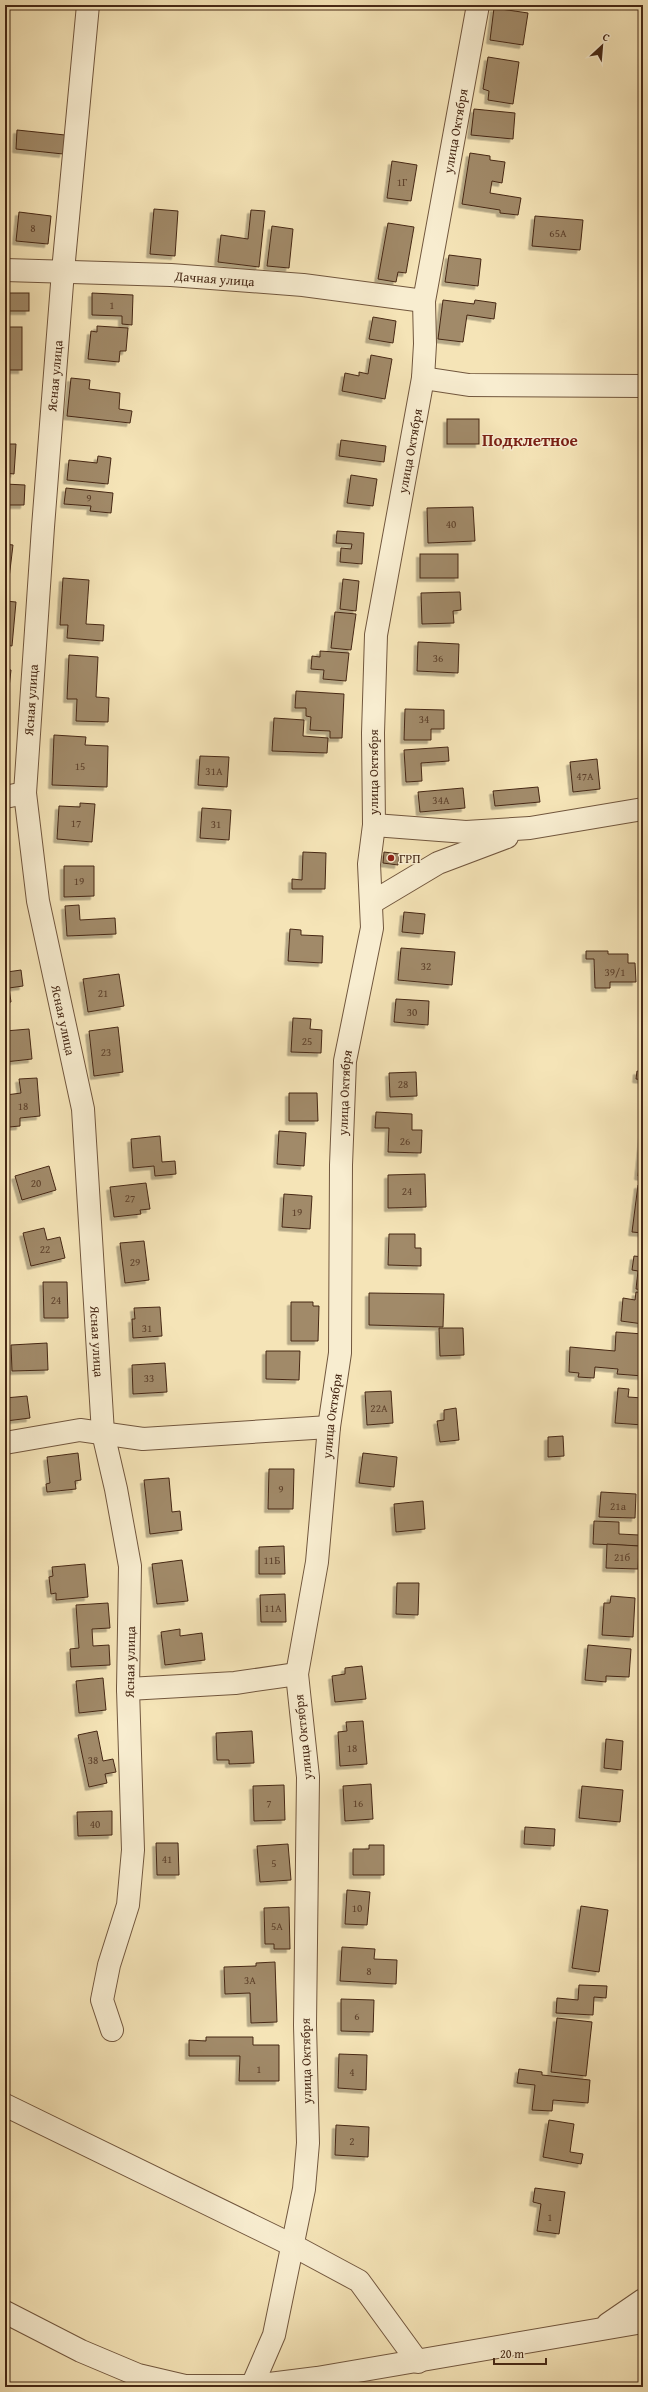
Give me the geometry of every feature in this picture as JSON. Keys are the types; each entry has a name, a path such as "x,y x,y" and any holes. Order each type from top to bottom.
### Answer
{"street":[{"name":"Ясная улица","path":"88,5 63,271 43,527 15,795 83,1109 103,1432 116,1489 130,1566 128,1689 132,1850 128,1905 109,1965 102,2000 112,2030"},
{"name":"улица Октября","path":"252,2386 274,2335 294,2246 304,2189 308,2143 305,2025 308,1778 297,1674 317,1562 329,1427 340,1353 341,1165 345,1061 372,928 369,864 374,825 373,733 376,636 423,378 425,344 424,301 478,5"},
{"name":"Дачная улица","path":"5,270 171,275 303,285 424,301"},
{"path":"423,378 469,385 643,386"},
{"path":"374,825 466,832 530,828 643,809"},
{"path":"371,903 438,863 530,828"},
{"path":"5,1443 80,1430 103,1432 143,1439 329,1427"},
{"path":"128,1689 235,1683 297,1674"},
{"path":"5,2106 294,2246 360,2281 418,2362"},
{"path":"600,2329 643,2300"},
{"path":"5,2312 81,2351 138,2375 185,2386 252,2386 418,2362 643,2322"},
{"path":"600,2329 643,2337"}],"building":[{"path":"494,8 528,13 523,45 490,40"},
{"path":"488,57 519,62 513,104 488,100 489,91 483,89"},
{"path":"474,109 515,113 513,139 471,135"},
{"path":"17,130 65,135 63,154 16,149"},
{"path":"470,153 490,156 490,160 505,162 502,183 492,181 490,193 521,198 518,215 500,213 500,210 462,204"},
{"path":"392,161 417,165 411,201 387,198"},
{"path":"154,209 178,211 175,256 150,254"},
{"path":"251,210 265,211 259,267 218,262 221,235 248,239"},
{"path":"19,212 51,216 48,244 16,241"},
{"path":"535,216 583,220 580,250 532,246"},
{"path":"388,223 414,227 406,273 398,272 396,282 378,279"},
{"path":"272,226 293,229 289,268 267,266"},
{"path":"449,255 481,259 478,286 445,282"},
{"path":"5,293 29,293 29,311 5,311"},
{"path":"92,293 133,295 132,325 122,324 122,316 92,315"},
{"path":"443,300 474,304 475,300 496,303 494,319 467,315 463,342 438,339"},
{"path":"373,317 396,321 393,343 369,339"},
{"path":"97,326 128,328 126,351 120,351 119,362 88,359 91,331 97,332"},
{"path":"5,327 22,327 22,370 5,370"},
{"path":"371,355 392,359 385,399 342,391 345,373 359,376 359,372 368,374"},
{"path":"71,378 90,380 89,389 120,393 119,409 132,411 130,423 67,416"},
{"path":"447,419 479,419 479,444 447,444"},
{"path":"341,440 386,446 384,462 339,456"},
{"path":"5,444 16,444 14,474 5,473"},
{"path":"98,456 111,458 108,484 67,480 69,460 97,463"},
{"path":"351,475 377,479 373,506 347,503"},
{"path":"5,484 25,485 24,505 5,505"},
{"path":"66,488 113,493 111,513 90,511 91,506 64,504"},
{"path":"473,507 475,541 428,543 427,508"},
{"path":"337,531 364,533 362,564 340,562 341,548 351,549 352,544 336,543"},
{"path":"5,544 13,545 8,587 5,587"},
{"path":"420,554 458,554 458,578 420,578"},
{"path":"63,578 89,580 86,624 104,625 103,641 67,638 68,625 60,625"},
{"path":"343,579 359,581 356,611 340,609"},
{"path":"460,592 461,610 453,611 454,623 422,624 421,593"},
{"path":"5,601 16,602 12,646 5,645"},
{"path":"335,612 356,614 351,650 331,648"},
{"path":"418,642 459,644 458,673 417,671"},
{"path":"320,651 349,653 346,681 323,679 324,670 311,669 312,656 320,657"},
{"path":"69,655 98,657 96,697 109,698 108,722 76,721 77,699 67,699"},
{"path":"5,669 11,670 7,706 5,706"},
{"path":"296,691 344,694 342,738 330,738 330,731 310,730 311,717 306,716 306,708 295,708"},
{"path":"405,709 444,710 444,729 431,729 431,740 404,740"},
{"path":"274,718 304,720 303,736 328,738 327,753 272,751"},
{"path":"54,735 86,737 85,745 108,746 107,787 52,785"},
{"path":"448,747 449,761 421,763 422,781 406,782 404,750"},
{"path":"200,756 229,757 227,787 198,785"},
{"path":"597,759 600,789 573,792 570,762"},
{"path":"538,787 540,802 495,806 493,791"},
{"path":"463,788 465,808 420,812 418,792"},
{"path":"80,803 95,804 92,842 57,839 59,806 80,807"},
{"path":"202,808 231,810 229,840 200,838"},
{"path":"303,852 326,853 325,889 292,889 292,879 302,880"},
{"name":"ГРП","path":"384,852 399,854 398,865 383,863"},
{"path":"64,866 94,866 94,896 64,897"},
{"path":"79,905 80,920 115,918 116,934 67,936 65,906"},
{"path":"404,912 425,914 423,934 402,932"},
{"path":"290,929 301,930 301,935 323,936 322,963 288,961"},
{"path":"401,948 455,952 452,985 398,980"},
{"path":"586,951 608,951 608,954 628,954 628,963 635,963 636,982 610,982 610,988 595,988 594,959 586,959"},
{"path":"5,965 7,972 21,970 23,986 9,988 11,1002 5,1003"},
{"path":"119,974 124,1006 88,1012 83,979"},
{"path":"396,999 429,1001 428,1025 394,1022"},
{"path":"293,1018 311,1019 310,1029 322,1030 321,1053 291,1052"},
{"path":"118,1027 123,1072 94,1076 89,1031"},
{"path":"29,1029 32,1059 5,1062 5,1031"},
{"path":"637,1071 643,1072 643,1080 636,1079"},
{"path":"416,1072 417,1096 390,1097 389,1073"},
{"path":"37,1078 40,1116 20,1118 20,1126 9,1127 6,1095 21,1093 19,1079"},
{"path":"289,1093 317,1093 318,1121 289,1121"},
{"path":"376,1112 412,1114 412,1130 422,1130 421,1153 388,1152 389,1128 375,1128"},
{"path":"643,1129 643,1177 638,1176"},
{"path":"279,1131 306,1133 304,1166 277,1164"},
{"path":"160,1136 162,1162 175,1161 176,1174 155,1176 154,1166 133,1168 131,1139"},
{"path":"49,1166 56,1190 22,1200 15,1176"},
{"path":"425,1174 426,1207 388,1208 388,1175"},
{"path":"146,1183 150,1209 140,1210 141,1214 114,1217 110,1187"},
{"path":"638,1185 643,1185 643,1233 632,1232"},
{"path":"284,1194 312,1196 310,1229 282,1227"},
{"path":"44,1228 47,1240 60,1237 65,1258 31,1266 23,1233"},
{"path":"389,1234 415,1234 415,1248 421,1248 421,1266 388,1265"},
{"path":"144,1241 149,1280 125,1283 120,1243"},
{"path":"634,1256 643,1257 643,1290 636,1289 638,1271 632,1270"},
{"path":"43,1282 67,1282 68,1318 44,1318"},
{"path":"636,1292 643,1293 643,1324 621,1321 623,1298 635,1300"},
{"path":"369,1293 444,1294 443,1327 369,1325"},
{"path":"291,1302 313,1302 313,1306 319,1306 318,1341 291,1341"},
{"path":"160,1307 162,1336 133,1338 132,1319 135,1319 134,1308"},
{"path":"439,1328 463,1328 464,1355 440,1356"},
{"path":"616,1332 643,1334 643,1376 617,1374 618,1369 595,1367 594,1378 578,1377 579,1373 569,1372 570,1347 615,1351"},
{"path":"47,1343 48,1370 12,1371 11,1345"},
{"path":"266,1351 300,1351 299,1380 266,1379"},
{"path":"165,1363 167,1392 133,1394 132,1365"},
{"path":"618,1388 629,1389 628,1397 643,1398 643,1425 615,1423"},
{"path":"391,1391 393,1423 367,1425 365,1392"},
{"path":"27,1396 30,1418 6,1421 5,1398"},
{"path":"456,1408 459,1440 440,1442 437,1421 444,1420 444,1410"},
{"path":"563,1436 564,1456 548,1457 548,1437"},
{"path":"78,1453 81,1480 75,1481 76,1489 47,1492 46,1484 50,1483 47,1457"},
{"path":"363,1453 397,1457 394,1487 359,1483"},
{"path":"269,1469 294,1469 293,1509 268,1509"},
{"path":"169,1478 172,1512 180,1511 182,1530 150,1534 144,1480"},
{"path":"601,1492 636,1494 635,1518 599,1517"},
{"path":"423,1501 425,1529 396,1532 394,1504"},
{"path":"594,1521 619,1522 619,1534 639,1535 639,1546 593,1544"},
{"path":"607,1544 639,1546 638,1569 606,1568"},
{"path":"284,1546 285,1574 259,1574 259,1547"},
{"path":"182,1560 188,1601 157,1604 152,1564"},
{"path":"85,1564 88,1597 56,1600 56,1593 51,1594 49,1577 53,1576 52,1567"},
{"path":"397,1583 419,1583 418,1615 396,1614"},
{"path":"285,1594 286,1622 261,1622 260,1595"},
{"path":"611,1596 635,1598 633,1637 602,1635 604,1603 610,1603"},
{"path":"108,1603 110,1628 92,1629 93,1646 109,1645 110,1665 71,1667 70,1649 79,1648 76,1605"},
{"path":"180,1629 180,1636 202,1633 205,1660 165,1665 161,1632"},
{"path":"588,1645 631,1649 629,1677 606,1676 606,1682 585,1680"},
{"path":"362,1666 366,1699 335,1702 332,1676 345,1674 345,1668"},
{"path":"103,1678 106,1710 79,1713 76,1681"},
{"path":"363,1721 367,1764 340,1766 338,1732 347,1731 346,1722"},
{"path":"97,1731 103,1761 113,1759 116,1772 105,1774 107,1783 89,1787 78,1735"},
{"path":"252,1731 254,1763 229,1764 229,1760 217,1760 216,1733"},
{"path":"606,1739 623,1741 621,1770 604,1768"},
{"path":"371,1784 373,1819 345,1821 343,1786"},
{"path":"284,1785 285,1820 254,1821 253,1786"},
{"path":"582,1786 623,1790 620,1822 579,1818"},
{"path":"112,1811 112,1835 78,1836 77,1812"},
{"path":"525,1827 555,1829 554,1846 524,1844"},
{"path":"156,1843 178,1843 179,1875 157,1875"},
{"path":"288,1844 291,1880 260,1882 257,1846"},
{"path":"369,1845 384,1845 384,1875 353,1875 353,1849 369,1849"},
{"path":"347,1890 370,1892 367,1925 345,1924"},
{"path":"581,1906 608,1910 599,1972 572,1968"},
{"path":"289,1907 290,1949 274,1949 274,1944 265,1944 264,1908"},
{"path":"342,1947 375,1949 374,1959 397,1960 396,1984 340,1981"},
{"path":"275,1962 277,2022 251,2023 250,1993 225,1994 224,1967 256,1966 256,1963"},
{"path":"579,1985 607,1986 606,1998 594,1997 593,2015 556,2013 557,1998 578,2000"},
{"path":"341,1999 374,2000 373,2032 341,2031"},
{"path":"557,2018 592,2022 586,2076 551,2072"},
{"path":"206,2037 253,2037 253,2045 279,2045 279,2081 239,2081 240,2056 189,2056 189,2040 206,2041"},
{"path":"339,2054 367,2055 366,2090 338,2088"},
{"path":"519,2069 542,2072 542,2075 590,2080 588,2103 553,2100 552,2111 532,2110 535,2085 517,2083"},
{"path":"549,2120 574,2124 570,2152 583,2154 581,2164 543,2157"},
{"path":"336,2125 369,2127 368,2157 335,2155"},
{"path":"535,2188 565,2192 559,2234 537,2231 541,2204 533,2202"}],"place":[{"name":"ГРП","path":"391,858"}],"district":[{"name":"Подклетное","path":"530,439"}]}
